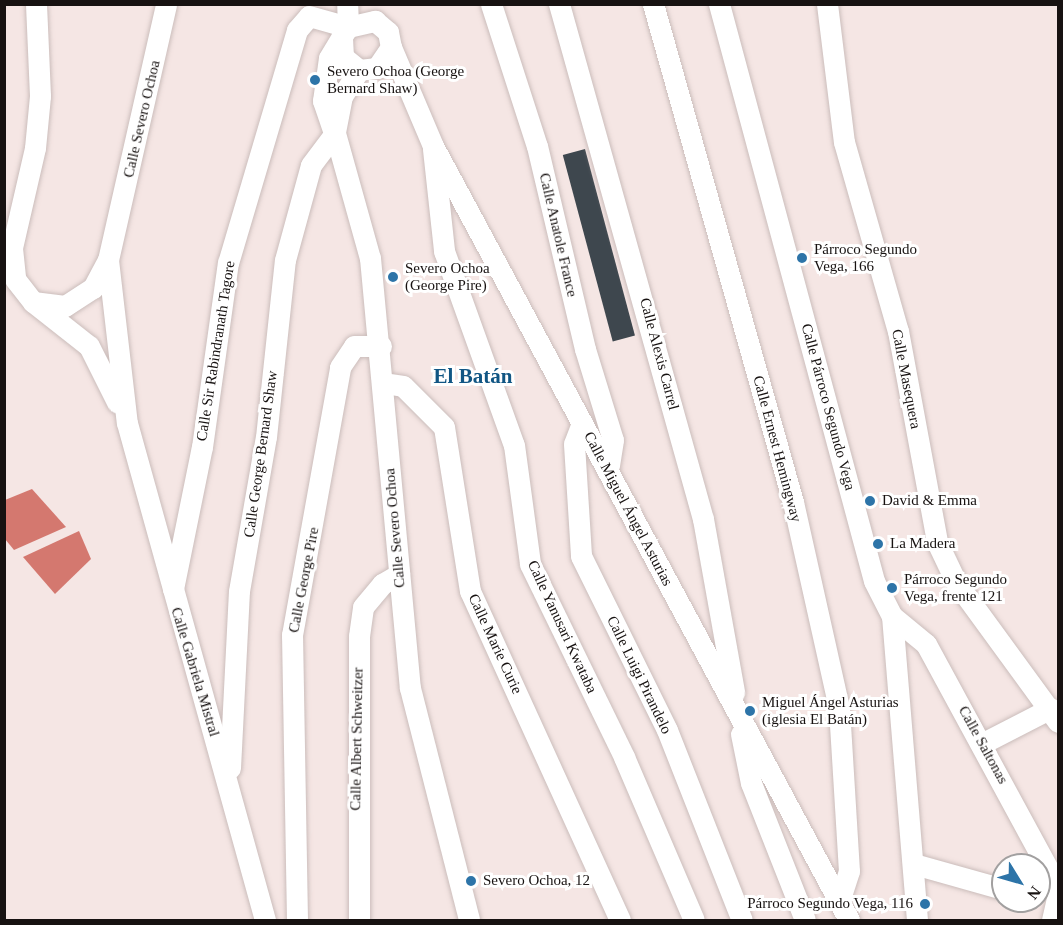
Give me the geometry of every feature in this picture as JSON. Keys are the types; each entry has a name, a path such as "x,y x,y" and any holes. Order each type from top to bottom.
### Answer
{"street":[{"path":"33,302 15,279 12,248 35,148 40,96 36,4"},
{"name":"Calle Severo Ochoa","path":"33,302 65,306 93,288 108,260 165,4"},
{"path":"347,4 343,57 364,70"},
{"path":"335,133 342,96 364,70 384,63 391,47 383,26 381,4"},
{"name":"Calle Anatole France","path":"491,4 537,146 585,349 613,440 609,466"},
{"name":"Calle Alexis Carrel","path":"559,4 703,519 736,708"},
{"name":"Calle Ernest Hemingway","path":"653,4 793,502 839,708 849,871 839,901"},
{"name":"Calle Párroco Segundo Vega","path":"719,4 874,581 892,616 917,921"},
{"name":"Calle Masequera","path":"827,4 844,142 898,331 937,542 956,582 1055,715"},
{"name":"Calle Sir Rabindranath Tagore","path":"172,593 202,447 228,263 297,30 309,16 345,31"},
{"path":"345,31 365,19 383,26"},
{"name":"Calle Severo Ochoa","path":"345,31 329,58 323,101 325,118 335,133 370,258 381,346 410,688 469,921"},
{"name":"Calle Miguel Ángel Asturias","path":"391,47 408,97 433,146 582,423 609,466 849,921"},
{"name":"Calle Miguel Ángel Asturias","path":"364,70 408,97"},
{"name":"Calle George Bernard Shaw","path":"229,786 239,591 266,437 285,260 311,165 335,133"},
{"name":"Calle Yanusari Kwataba","path":"433,146 444,251 514,445 530,564 624,757 694,921"},
{"name":"Calle Gabriela Mistral","path":"108,260 128,423 172,593 229,786 265,921"},
{"name":"Calle Gabriela Mistral","path":"33,302 89,346 128,423"},
{"name":"Calle George Pire","path":"297,921 292,635 340,367 354,346 381,346"},
{"name":"Calle Marie Curie","path":"384,383 403,386 444,427 470,591 620,921"},
{"name":"Calle Luigi Pirandelo","path":"582,423 574,444 581,556 667,730 742,921"},
{"name":"Calle Albert Schweitzer","path":"359,921 359,636 363,608 382,584 399,574"},
{"name":"Calle Saltonas","path":"892,616 926,644 983,743 1059,887"},
{"path":"736,708 751,783 805,921"},
{"path":"983,743 1055,715"},
{"path":"914,864 991,886"},
{"path":"1052,921 1059,893"}],"shaded area":[{"path":"32,489 66,527 14,550 5,539 5,500"},
{"path":"79,531 91,559 55,594 23,557"}],"building":[{"path":"585,149 635,335 613,341 563,155"}],"place":[{"name":"Severo Ochoa (George Bernard Shaw)","path":"315,80"},
{"name":"Párroco Segundo Vega, 166","path":"802,258"},
{"name":"Severo Ochoa (George Pire)","path":"393,277"},
{"name":"David & Emma","path":"870,501"},
{"name":"La Madera","path":"878,544"},
{"name":"Párroco Segundo Vega, frente 121","path":"892,588"},
{"name":"Miguel Ángel Asturias (iglesia El Batán)","path":"750,711"},
{"name":"Severo Ochoa, 12","path":"471,881"},
{"name":"Párroco Segundo Vega, 116","path":"925,904"}],"district":[{"name":"El Batán","path":"473,376"}]}
